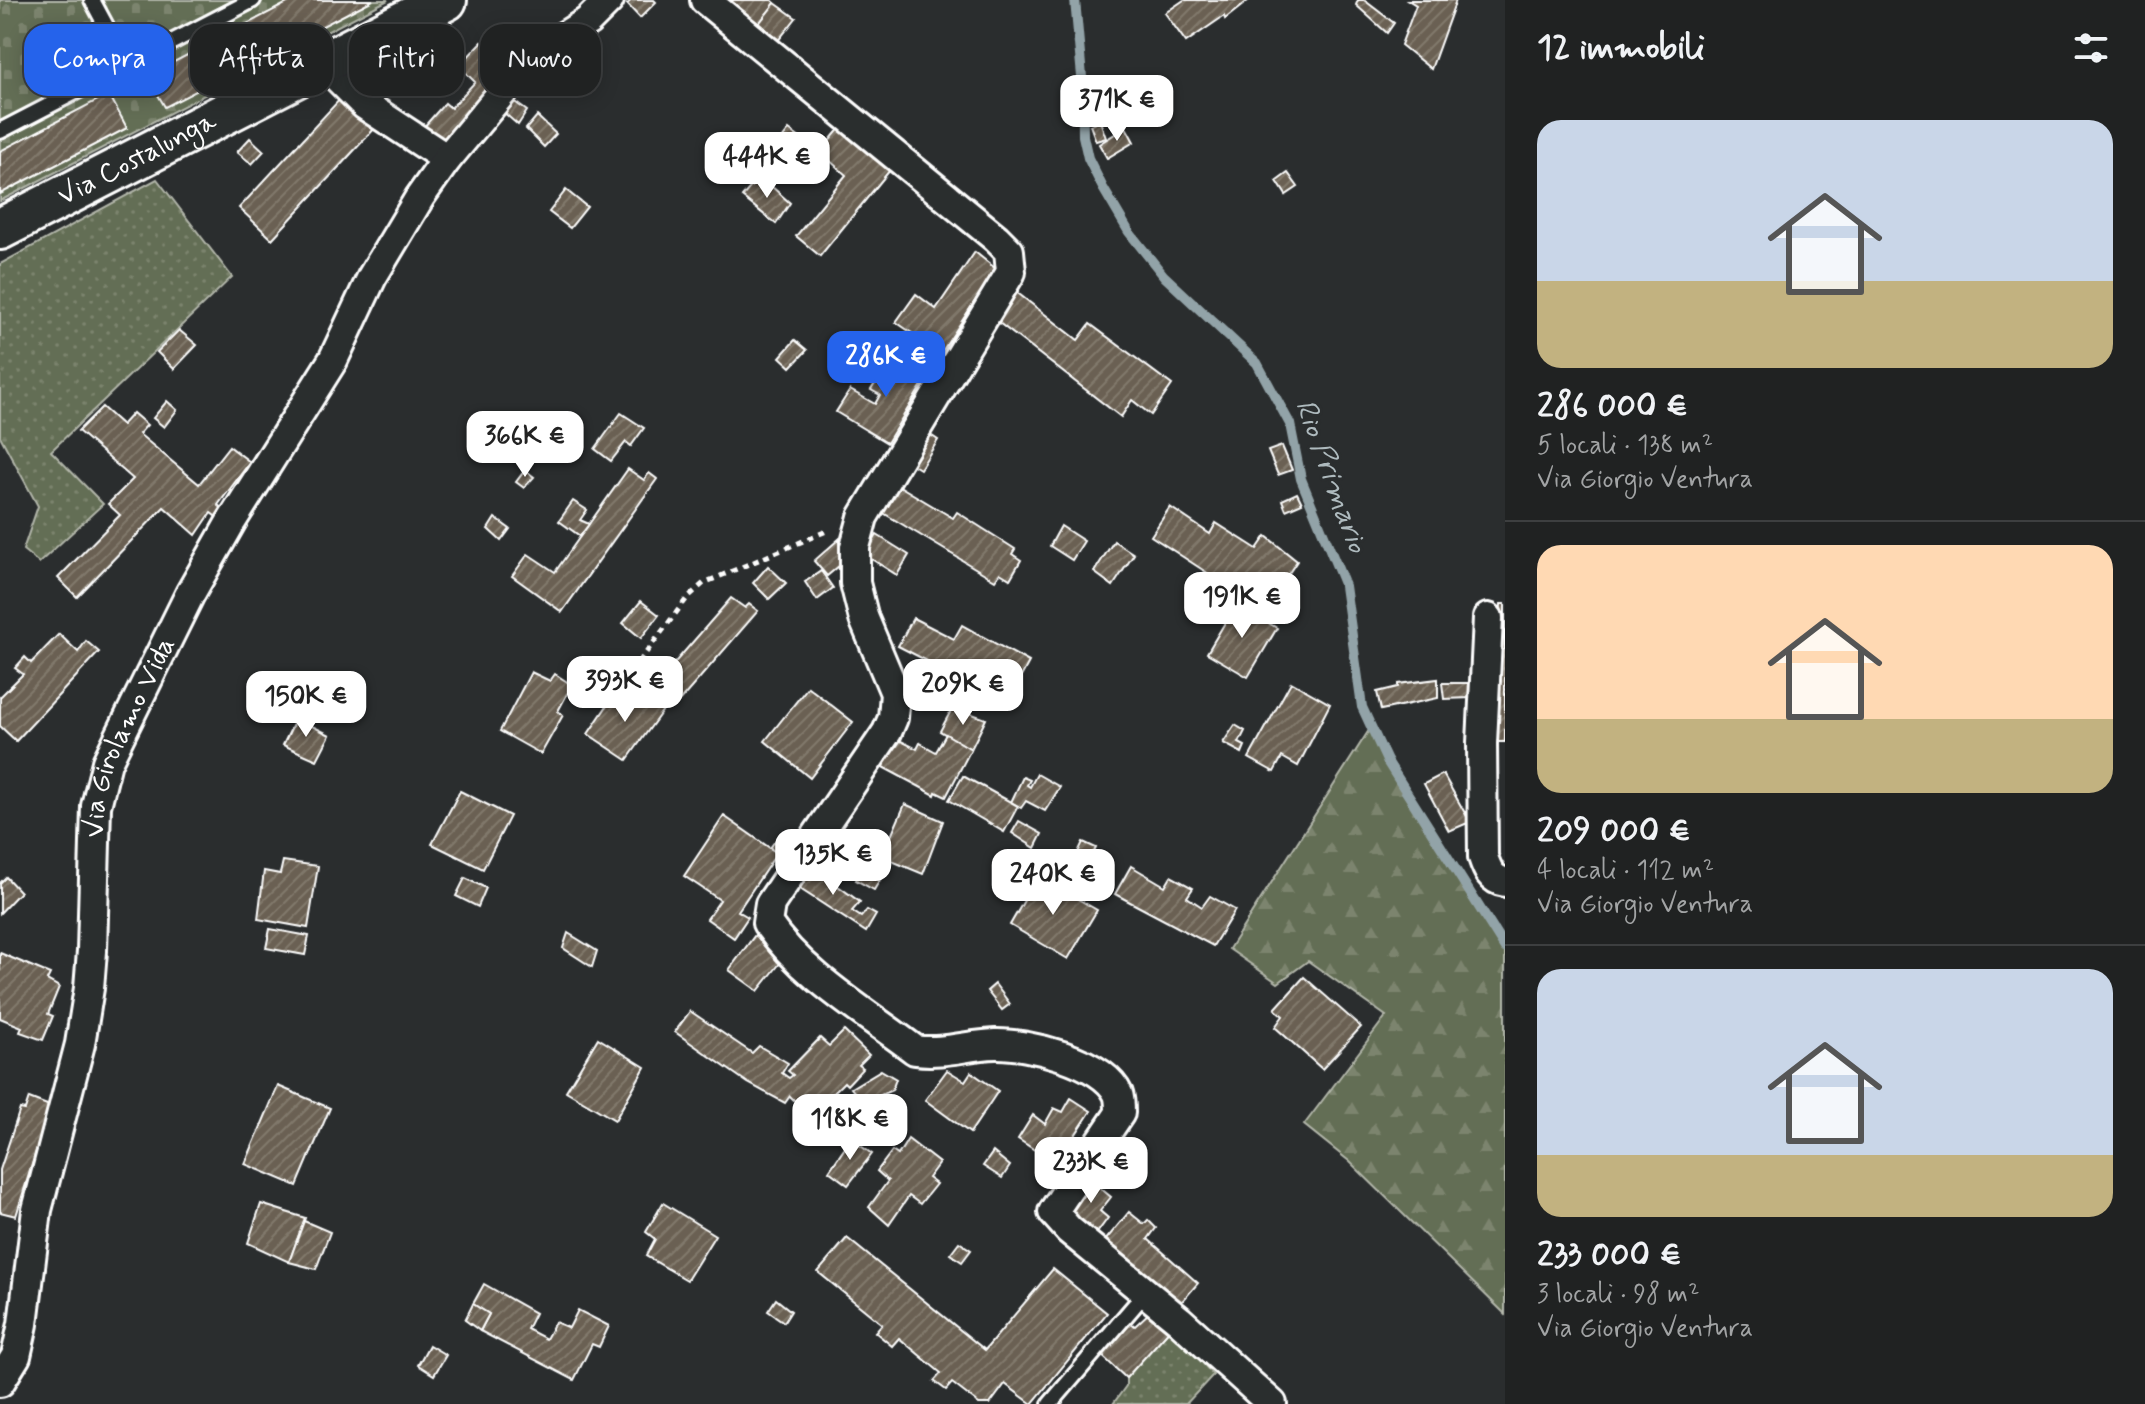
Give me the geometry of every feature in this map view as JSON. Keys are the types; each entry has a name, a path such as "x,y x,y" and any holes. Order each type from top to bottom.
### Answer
{"street":[{"name":"Via Costalunga","path":"333,59 446,0"},
{"name":"Via Girolamo Vida","path":"0,1382 16,1356 37,1210 80,1044 89,988 96,806 107,762 190,594 231,522 333,360 397,232 447,159 506,88 555,42 588,21 609,0"},
{"path":"705,0 1009,251 1011,272 863,517 855,547 855,583 864,619 895,693 893,718 887,732 770,904 767,923 781,944 800,962 915,1050 934,1053 996,1044 1031,1048 1083,1064 1104,1078 1118,1094 1120,1113 1053,1212 1069,1230 1146,1292 1272,1404"},
{"path":"333,73 365,105 447,159"},
{"name":"Via Costalunga","path":"0,229 261,96"},
{"path":"1488,618 1482,743 1483,857 1487,871 1505,882"}],"lane":[{"path":"92,0 105,24"},
{"path":"174,41 253,0"},
{"path":"0,131 67,96"},
{"path":"1050,1404 1146,1292"}],"path":[{"path":"639,662 688,597 704,583 863,517"}],"green space":[{"path":"0,0 388,0 333,28 333,24 190,24 190,96 203,96 0,201"},
{"path":"157,179 232,277 51,451 103,504 39,563 23,550 38,506 0,436 0,264"},
{"path":"1371,727 1387,761 1505,948 1505,1314 1349,1161 1304,1125 1386,1016 1308,961 1278,983 1229,949"},
{"path":"1172,1327 1213,1375 1186,1404 1113,1404 1126,1386 1126,1378"}],"building":[{"path":"293,0 373,0 326,24 247,24"},
{"path":"632,0 656,2 640,18 627,4"},
{"path":"725,0 772,0 775,3 757,26"},
{"path":"1184,0 1249,0 1225,19 1224,16 1186,42 1165,13"},
{"path":"1358,0 1364,0 1394,23 1387,33 1356,5"},
{"path":"1408,0 1456,0 1431,69 1401,45 1416,5"},
{"path":"775,3 796,18 777,42 757,26"},
{"path":"480,44 480,96 486,96 443,140 422,129 445,103 451,108 475,82 464,71 464,61"},
{"path":"190,54 190,94 165,107 159,96 174,96 174,62"},
{"path":"105,96 110,96 127,128 0,194 0,151"},
{"path":"341,98 376,127 272,239 239,208"},
{"path":"512,100 527,111 518,125 502,111"},
{"path":"537,116 556,134 544,147 526,129"},
{"path":"1100,121 1106,138 1096,141 1090,125"},
{"path":"841,127 890,170 820,256 796,236 846,175 820,152"},
{"path":"1126,127 1134,142 1107,158 1099,144"},
{"path":"789,130 808,144 794,162 775,148"},
{"path":"250,138 264,151 252,164 237,152"},
{"path":"1288,173 1298,187 1286,195 1277,181"},
{"path":"760,176 790,203 776,224 742,197"},
{"path":"566,190 587,207 570,228 549,212"},
{"path":"975,252 996,269 941,353 896,322 916,294 936,309"},
{"path":"1015,291 1078,340 1090,324 1172,385 1151,415 1132,400 1121,417 994,319"},
{"path":"179,330 197,345 174,369 157,352"},
{"path":"795,340 807,350 791,367 780,357"},
{"path":"904,355 930,372 887,443 836,412 850,390 875,404 880,395 871,390 888,363 896,368"},
{"path":"167,401 177,410 164,427 153,418"},
{"path":"102,407 122,425 133,413 147,425 139,434 199,484 229,446 250,462 218,505 224,510 219,519 211,513 196,535 164,507 77,597 58,578 120,515 108,504 133,479 78,431"},
{"path":"621,413 644,428 631,446 626,442 611,461 595,449"},
{"path":"926,432 938,440 920,469 907,461"},
{"path":"1282,446 1292,470 1278,475 1268,451"},
{"path":"628,469 644,480 649,473 657,479 562,612 512,576 528,554 555,572"},
{"path":"525,470 534,477 524,488 516,482"},
{"path":"896,484 953,518 957,512 1015,549 1012,554 1021,560 1010,579 1000,573 995,580 880,511"},
{"path":"1297,493 1302,503 1286,510 1282,500"},
{"path":"573,501 587,510 580,520 589,524 580,536 559,521"},
{"path":"1170,507 1210,534 1216,523 1257,549 1266,536 1297,561 1275,594 1245,578 1235,591 1151,536"},
{"path":"495,518 510,529 501,541 488,529"},
{"path":"1061,526 1084,541 1072,560 1050,546"},
{"path":"877,535 909,555 897,575 865,555"},
{"path":"839,539 839,566 827,576 814,561"},
{"path":"1114,541 1134,554 1113,586 1094,572"},
{"path":"768,566 786,583 769,599 753,583"},
{"path":"821,571 833,588 817,600 805,582"},
{"path":"731,598 745,608 749,604 758,611 678,703 657,683"},
{"path":"641,601 659,615 641,638 623,623"},
{"path":"1236,604 1277,628 1248,677 1207,653"},
{"path":"1501,604 1505,604 1505,742 1495,742"},
{"path":"913,618 954,639 962,625 1029,662 1012,694 972,672 966,681 898,646"},
{"path":"59,634 78,652 86,641 99,652 16,741 0,726 0,697 23,674 15,668 25,657 31,663"},
{"path":"531,672 550,681 555,674 572,685 558,711 563,715 541,754 500,731"},
{"path":"1438,679 1438,698 1381,710 1377,692 1398,687 1398,684"},
{"path":"1291,682 1330,704 1298,766 1282,757 1274,772 1249,758"},
{"path":"1442,683 1471,683 1471,698 1444,699"},
{"path":"808,687 853,722 810,778 765,741"},
{"path":"615,694 629,705 639,694 663,710 627,760 588,734"},
{"path":"953,707 986,719 971,749 940,731"},
{"path":"296,718 330,735 317,760 283,745"},
{"path":"1235,725 1245,731 1239,743 1245,746 1242,753 1223,743"},
{"path":"946,734 971,749 946,797 936,792 935,795 879,765 895,738 917,749 920,743 936,752"},
{"path":"1037,774 1060,787 1045,811 1026,801 1021,808 1011,802 1023,777 1030,780 1027,785 1030,787"},
{"path":"1443,774 1470,822 1449,831 1424,784"},
{"path":"963,776 1018,806 1004,832 949,800"},
{"path":"460,791 510,816 483,869 432,844"},
{"path":"905,804 943,821 923,874 882,857"},
{"path":"724,816 777,853 738,911 748,917 734,938 707,919 720,900 684,876"},
{"path":"1019,821 1042,834 1035,848 1012,833"},
{"path":"781,833 798,843 788,859 770,848"},
{"path":"1083,842 1096,848 1085,871 1072,865"},
{"path":"283,861 318,866 308,928 258,919 264,871 280,874"},
{"path":"866,862 884,873 874,890 856,880"},
{"path":"809,865 860,902 852,911 861,917 867,910 876,915 866,932 794,885"},
{"path":"1131,866 1165,886 1171,876 1193,888 1187,897 1202,907 1210,896 1235,910 1213,946 1115,894"},
{"path":"1038,876 1097,910 1068,959 1010,925"},
{"path":"6,877 20,892 0,913 0,883"},
{"path":"465,878 486,888 478,907 456,896"},
{"path":"270,929 309,936 305,955 266,948"},
{"path":"568,933 597,951 592,967 563,948"},
{"path":"755,935 785,957 758,991 729,970"},
{"path":"0,953 50,974 47,980 59,987 48,1014 53,1016 43,1040 20,1032 22,1027 0,1018"},
{"path":"1304,977 1361,1027 1322,1069 1275,1027 1283,1016 1275,1009"},
{"path":"995,984 1010,1004 1002,1010 987,991"},
{"path":"690,1011 752,1053 759,1046 788,1063 782,1073 789,1078 793,1075 788,1071 820,1038 829,1046 844,1031 869,1055 859,1065 863,1068 847,1085 844,1082 810,1116 790,1096 785,1103 748,1083 675,1032"},
{"path":"598,1038 645,1067 615,1120 566,1091"},
{"path":"881,1070 896,1079 892,1090 863,1103 851,1088"},
{"path":"947,1070 965,1081 971,1072 998,1091 970,1133 925,1100"},
{"path":"278,1086 330,1108 297,1186 245,1164"},
{"path":"29,1098 50,1106 16,1216 0,1212 0,1170 20,1109 25,1110"},
{"path":"1071,1098 1091,1111 1056,1164 1018,1139 1033,1115 1045,1124 1054,1108 1063,1112"},
{"path":"851,1139 872,1154 848,1185 829,1171"},
{"path":"908,1139 939,1163 928,1178 936,1184 920,1204 909,1196 889,1225 869,1207 888,1181 877,1171 892,1151 898,1155"},
{"path":"993,1152 1010,1166 1002,1178 983,1166"},
{"path":"1087,1177 1111,1197 1100,1211 1108,1218 1097,1233 1069,1210"},
{"path":"663,1203 715,1235 687,1280 646,1256 655,1239 646,1232"},
{"path":"261,1204 305,1218 289,1262 248,1243"},
{"path":"1129,1212 1144,1224 1148,1220 1156,1228 1148,1239 1198,1283 1179,1305 1104,1242"},
{"path":"304,1221 330,1232 316,1269 289,1262"},
{"path":"847,1238 985,1350 1053,1269 1107,1313 1032,1404 1005,1384 990,1404 979,1404 952,1383 946,1390 934,1381 941,1373 899,1338 892,1346 875,1332 882,1324 818,1272"},
{"path":"959,1242 971,1250 962,1262 950,1254"},
{"path":"484,1284 535,1313 527,1329 546,1339 555,1322 569,1328 578,1310 609,1326 599,1347 592,1344 574,1380 480,1331 489,1314 473,1304"},
{"path":"776,1299 791,1311 784,1322 768,1311"},
{"path":"473,1304 489,1314 480,1331 465,1320"},
{"path":"1152,1310 1172,1327 1126,1378 1099,1353 1127,1320 1135,1326"},
{"path":"429,1345 446,1355 434,1375 418,1365"}],"waterway":[{"name":"Rio Primario","path":"1075,0 1082,77 1083,136 1088,158 1129,232 1164,276 1257,363 1290,424 1301,479 1345,586 1362,707 1387,761 1505,948"}]}
